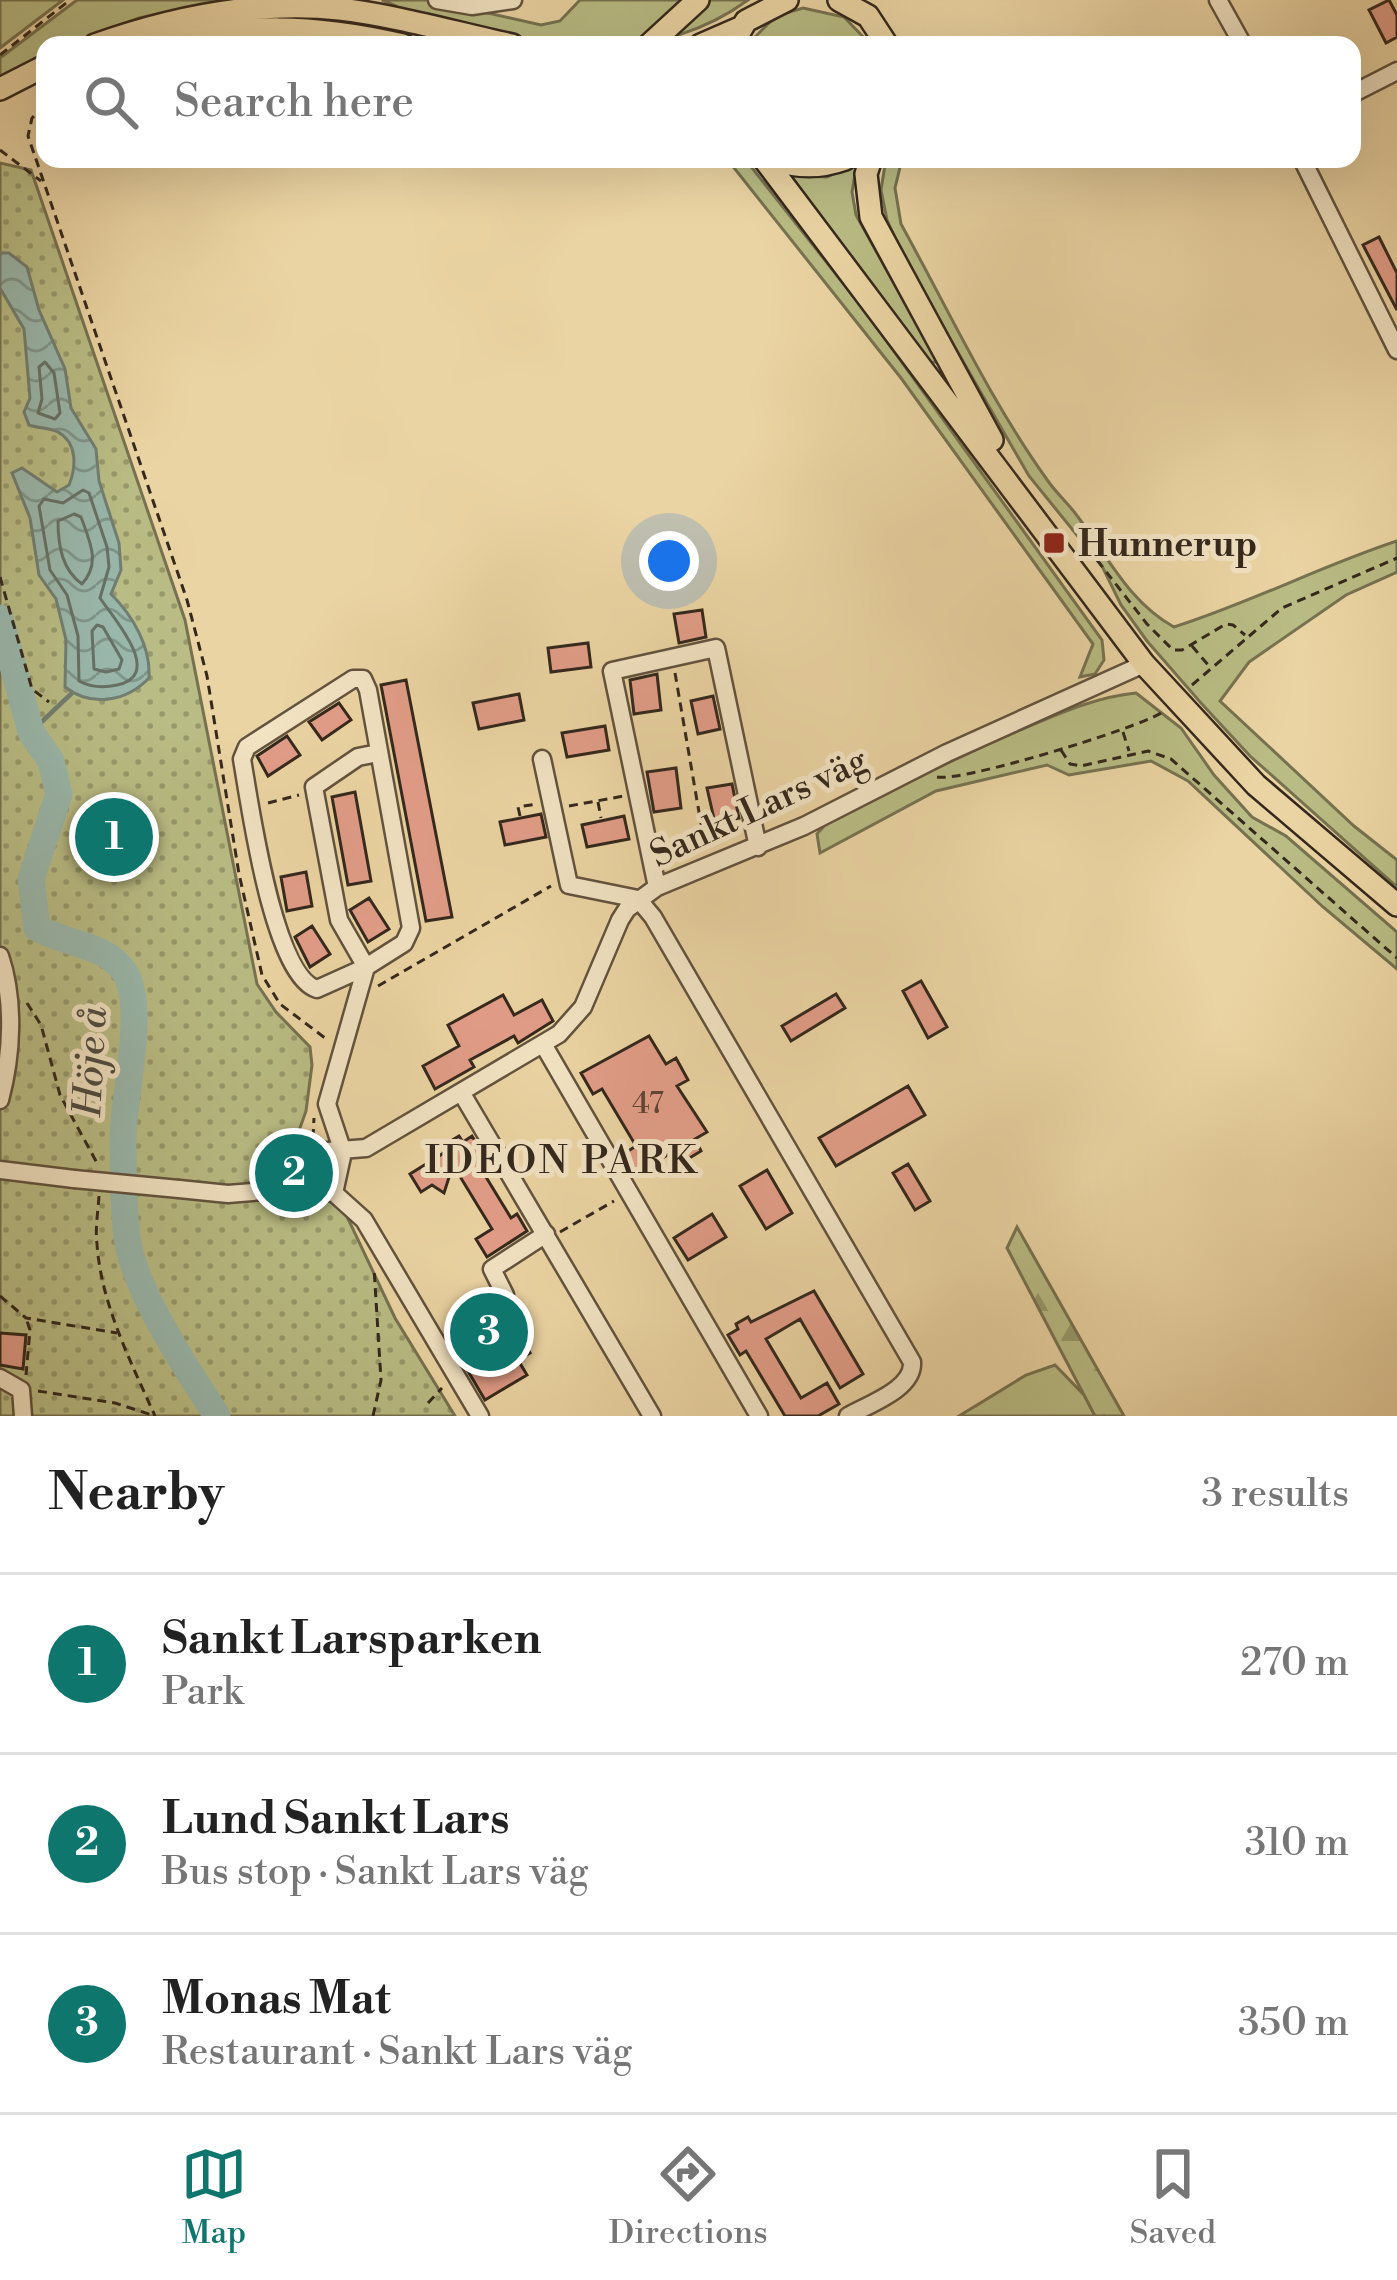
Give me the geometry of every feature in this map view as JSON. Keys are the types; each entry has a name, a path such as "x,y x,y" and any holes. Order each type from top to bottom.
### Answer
{"main road":[{"path":"659,36 698,0"},
{"path":"839,0 868,16 881,36"},
{"path":"127,36 202,15 253,7 346,3 476,36"},
{"path":"736,36 773,3"},
{"path":"197,36 304,27 361,36"},
{"path":"0,90 36,71"},
{"path":"0,90 36,78"},
{"path":"771,168 1144,664 1256,784 1397,905"},
{"path":"868,168 871,218 1023,498"}],"street":[{"path":"437,0 472,6 513,0"},
{"path":"1218,0 1238,36"},
{"path":"304,27 332,22 346,3 358,26 375,36"},
{"path":"1361,89 1397,71"},
{"path":"1306,168 1397,350"},
{"path":"657,887 612,671 716,648 758,847"},
{"name":"Sankt Lars väg","path":"277,1191 316,1152 366,1148 543,1044 577,1018 620,920 638,899 657,887 758,847 947,753 1144,664"},
{"path":"334,1193 343,1152 327,1104 364,982 404,943 411,928 363,679 353,680 247,747 242,759 278,937 305,983 317,989 364,982"},
{"path":"364,982 338,920 314,787 358,757 378,753"},
{"path":"542,759 569,885 638,899 653,917 912,1362 908,1382 848,1416"},
{"path":"0,956 10,1060 0,1100"},
{"path":"543,1044 759,1416"},
{"path":"461,1092 652,1416"},
{"path":"0,1170 228,1194 334,1193 370,1231 480,1416"},
{"path":"505,1295 492,1269 547,1237"},
{"path":"0,1378 21,1390 23,1416"}],"path":[{"path":"0,55 70,0"},
{"path":"36,114 28,136 36,162"},
{"path":"0,150 42,182"},
{"path":"38,168 188,600 207,676 239,874 262,976 280,1004 312,1031 334,1044 339,1031"},
{"path":"1190,687 1282,608 1397,557"},
{"path":"1097,560 1173,650 1192,645 1226,624 1246,636"},
{"path":"0,577 32,689 49,702"},
{"path":"1192,645 1210,668"},
{"path":"672,658 708,866"},
{"path":"933,776 950,779 1122,730 1161,712"},
{"path":"1122,730 1130,754"},
{"path":"1060,748 1070,764 1081,766 1148,751 1171,759 1397,958"},
{"path":"251,807 293,798 314,787"},
{"path":"520,816 518,807 638,794"},
{"path":"598,801 601,818"},
{"path":"364,982 556,883 569,885"},
{"path":"547,1237 628,1192"},
{"path":"373,1416 381,1381 374,1255"},
{"path":"0,1296 26,1318 119,1334"},
{"path":"26,1318 28,1369 21,1390 115,1403 153,1416"},
{"path":"428,1402 442,1388"}],"green space":[{"path":"0,0 63,0 0,48"},
{"path":"77,0 225,0 139,18 91,36 36,36 36,59 0,77 0,58"},
{"path":"382,0 430,0 541,25 560,21 580,0 748,0 707,24 673,36 508,36 396,12 396,6"},
{"path":"803,8 844,17 862,36 756,36 776,16"},
{"path":"0,163 31,170 185,620 257,984 310,1047 306,1111 295,1142 343,1208 395,1318 455,1416 0,1416"},
{"path":"734,168 752,168 865,311 1102,640 1104,660 1095,674 1080,677 1093,644 901,378"},
{"path":"856,168 852,192 856,215 937,361 930,364 788,175 827,177"},
{"path":"885,168 900,168 895,188 901,224 971,355 1048,481 1120,578 1158,617 1174,627 1397,541 1397,572 1346,595 1249,662 1220,701 1397,860 1397,887 1250,756 1147,641 1121,605 1102,566 1029,476 907,264 887,220 881,190"},
{"path":"1136,693 1181,728 1252,817 1286,836 1397,932 1397,969 1188,781 1151,761 1069,775 1047,765 936,791 820,853 817,834 825,825 898,788 1063,712"},
{"path":"1017,1227 1124,1416 1095,1416 1007,1248"},
{"path":"1055,1365 1085,1396 1095,1416 959,1416 1026,1375"}],"water":[{"path":"0,253 9,253 27,267 39,310 65,369 71,408 96,449 99,481 119,543 121,570 111,594 139,633 147,655 149,678 109,699 86,698 65,687 66,640 56,599 39,575 30,518 12,473 22,468 57,492 69,485 74,456 65,437 29,425 24,412 30,398 24,329 0,288"}],"building":[{"path":"1389,0 1397,15 1397,37 1386,43 1369,10"},
{"path":"1379,237 1397,273 1397,310 1363,245"},
{"path":"702,610 706,637 679,643 674,614"},
{"path":"588,643 591,667 551,672 548,648"},
{"path":"657,674 661,710 634,714 630,680"},
{"path":"406,680 452,917 426,921 381,685"},
{"path":"519,694 524,720 479,729 473,703"},
{"path":"713,696 720,729 698,734 691,701"},
{"path":"339,703 351,720 322,740 309,722"},
{"path":"605,726 609,750 567,757 562,733"},
{"path":"287,736 300,755 268,776 257,756"},
{"path":"676,768 681,808 654,812 647,772"},
{"path":"732,784 739,818 715,823 707,788"},
{"path":"355,792 371,881 348,885 332,797"},
{"path":"541,814 546,837 505,845 500,822"},
{"path":"624,816 629,839 587,847 582,825"},
{"path":"306,872 312,906 287,911 281,877"},
{"path":"369,898 389,929 368,942 350,910"},
{"path":"312,926 330,954 310,967 295,937"},
{"path":"921,981 947,1027 928,1038 903,991"},
{"path":"836,994 845,1008 791,1041 782,1026"},
{"path":"503,995 514,1015 542,1000 553,1021 518,1043 514,1036 470,1060 474,1067 435,1089 423,1066 459,1046 448,1025"},
{"path":"649,1036 666,1064 676,1058 688,1080 677,1086 707,1132 695,1139 701,1151 688,1159 681,1147 637,1173 625,1153 636,1146 602,1089 593,1094 581,1073"},
{"path":"908,1086 925,1115 836,1166 819,1138"},
{"path":"459,1136 463,1142 472,1136 483,1154 475,1159 511,1218 517,1214 527,1231 487,1257 476,1239 492,1229 453,1165 444,1193 432,1185 421,1192 410,1174 450,1149 446,1144"},
{"path":"908,1164 930,1201 915,1210 893,1173"},
{"path":"767,1170 792,1213 766,1229 740,1186"},
{"path":"712,1214 726,1237 688,1260 674,1238"},
{"path":"814,1291 863,1374 840,1388 800,1319 766,1339 801,1398 827,1383 839,1404 818,1416 785,1416 746,1351 740,1355 728,1335 748,1317 751,1322"},
{"path":"494,1319 503,1335 515,1327 530,1353 518,1360 527,1375 485,1400 452,1344"},
{"path":"0,1333 26,1335 23,1369 0,1365"}],"waterway":[{"name":"Höje å","path":"0,618 31,732 51,761 59,794 31,879 37,928 108,956 125,973 131,988 134,1028 123,1136 127,1237 151,1305 217,1416"},
{"path":"31,732 72,693"}],"place":[{"name":"Hunnerup","path":"1054,543"},
{"name":"Sankt Larsparken","path":"114,837"},
{"name":"Lund Sankt Lars","path":"294,1173"},
{"name":"Monas Mat","path":"489,1332"}],"district":[{"name":"IDEON PARK","path":"562,1159"}]}
